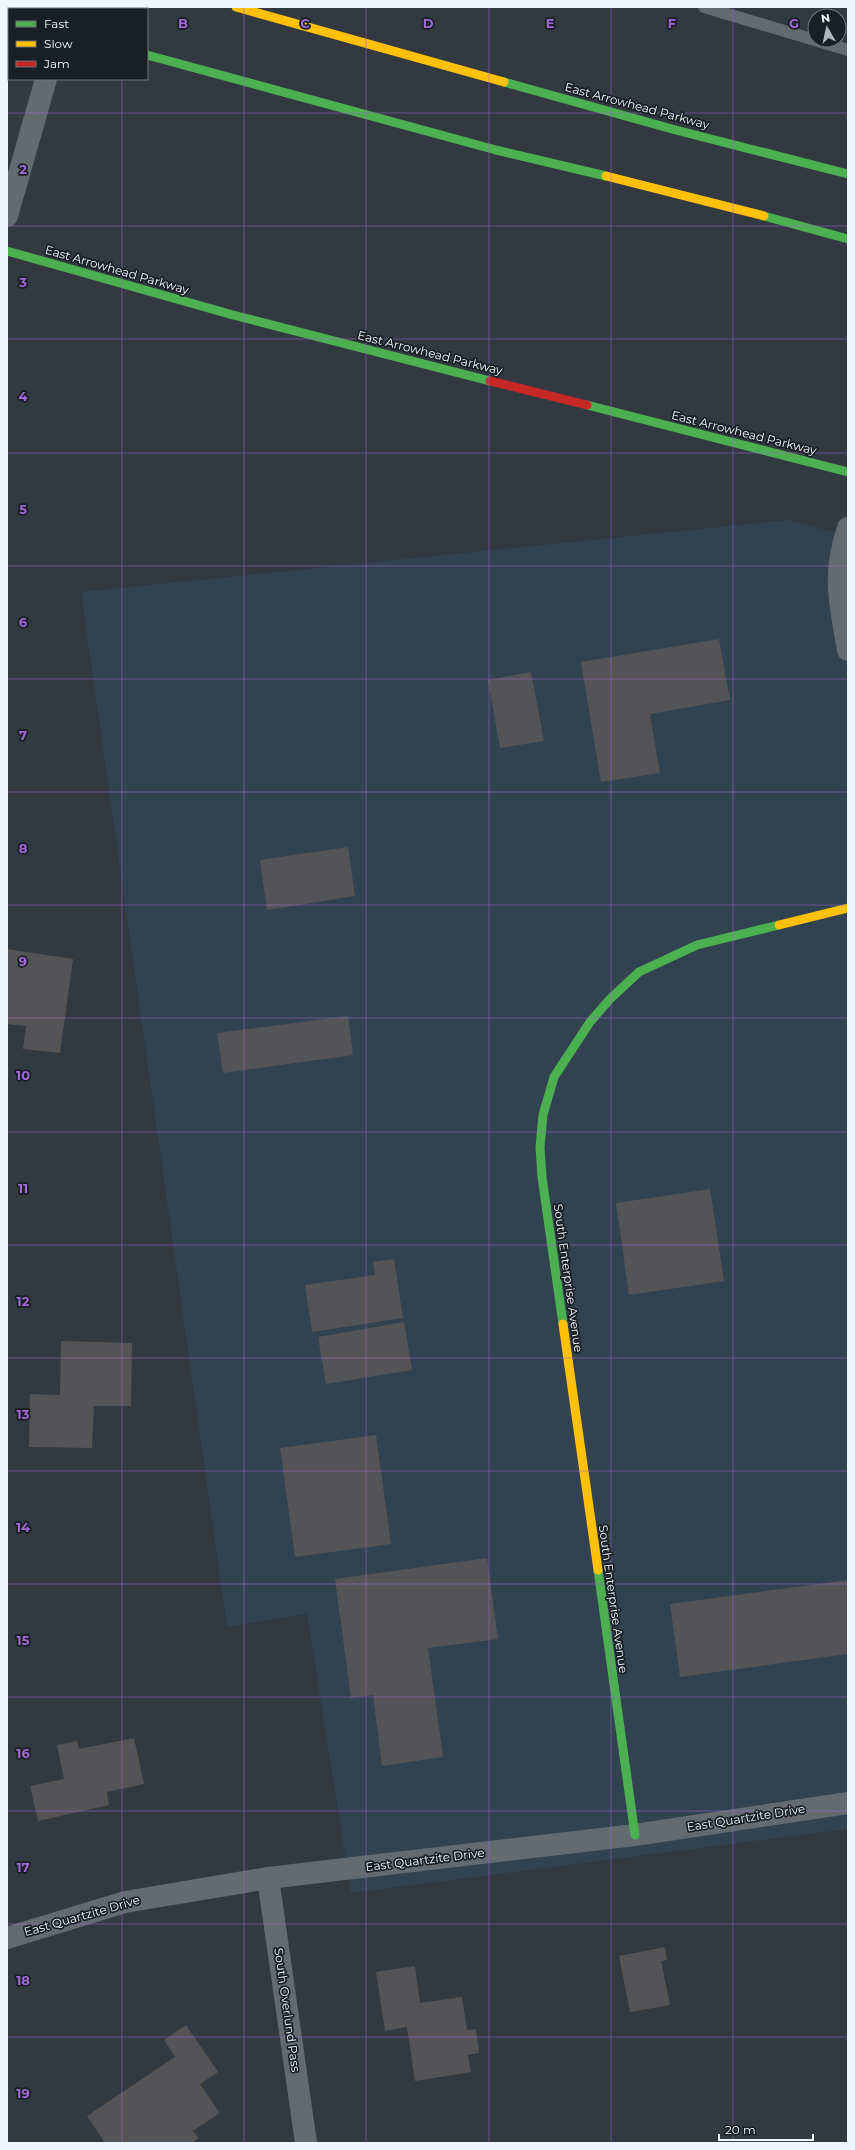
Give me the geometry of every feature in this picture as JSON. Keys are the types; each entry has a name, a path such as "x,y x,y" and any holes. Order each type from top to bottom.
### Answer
{"street":[{"name":"East Arrowhead Parkway","path":"236,7 672,129 848,174"},
{"path":"148,54 488,148 705,200 848,239"},
{"path":"7,216 46,80"},
{"name":"East Arrowhead Parkway","path":"7,251 233,315 848,472"},
{"path":"848,528 841,548 837,590 848,650"},
{"name":"South Enterprise Avenue","path":"635,1835 542,1177 540,1147 543,1115 554,1077 590,1022 610,999 639,972 697,945 848,908"},
{"name":"East Quartzite Drive","path":"7,1938 125,1902 268,1878 635,1835 848,1803"},
{"name":"South Overlund Pass","path":"268,1878 306,2143"}],"lane":[{"path":"704,7 720,9 848,50"}],"shaded area":[{"path":"788,520 848,536 848,1829 351,1893 307,1614 227,1627 81,592"}],"building":[{"path":"719,639 730,700 650,714 660,773 601,782 581,662"},
{"path":"531,672 544,741 500,748 488,680"},
{"path":"348,847 355,896 267,910 260,860"},
{"path":"7,949 73,959 60,1053 23,1049 26,1026 7,1024"},
{"path":"348,1016 353,1055 223,1073 217,1033"},
{"path":"710,1189 724,1281 629,1295 616,1203"},
{"path":"394,1259 403,1318 312,1332 305,1285 375,1275 373,1262"},
{"path":"404,1322 412,1370 326,1384 318,1337"},
{"path":"61,1341 132,1343 131,1406 94,1406 92,1448 29,1447 30,1394 60,1395"},
{"path":"376,1435 391,1544 295,1557 280,1448"},
{"path":"487,1558 498,1639 428,1648 443,1757 382,1766 373,1695 351,1698 335,1579"},
{"path":"848,1580 848,1654 680,1677 670,1604"},
{"path":"134,1738 144,1784 107,1792 109,1805 38,1821 30,1786 64,1779 57,1745 77,1741 79,1749"},
{"path":"665,1947 667,1960 661,1961 670,2005 630,2012 619,1956"},
{"path":"415,1966 420,2003 462,1997 467,2030 476,2029 479,2053 468,2055 471,2072 415,2081 407,2027 385,2031 376,1972"},
{"path":"186,2025 218,2072 200,2084 220,2113 193,2131 199,2138 192,2143 105,2143 87,2116 175,2057 164,2040"}],"traffic: fast":[{"path":"148,55 496,150 606,176"},
{"path":"504,82 672,129 848,174"},
{"path":"764,216 848,239"},
{"path":"7,251 233,315 490,381"},
{"path":"587,405 848,472"},
{"path":"563,1324 542,1177 540,1147 543,1115 554,1077 590,1022 610,999 639,972 697,945 779,925"},
{"path":"598,1570 635,1835"}],"traffic: slow":[{"path":"236,7 504,82"},
{"path":"606,176 764,216"},
{"path":"779,925 848,908"},
{"path":"563,1324 598,1570"}],"traffic: jam":[{"path":"490,381 587,405"}]}
